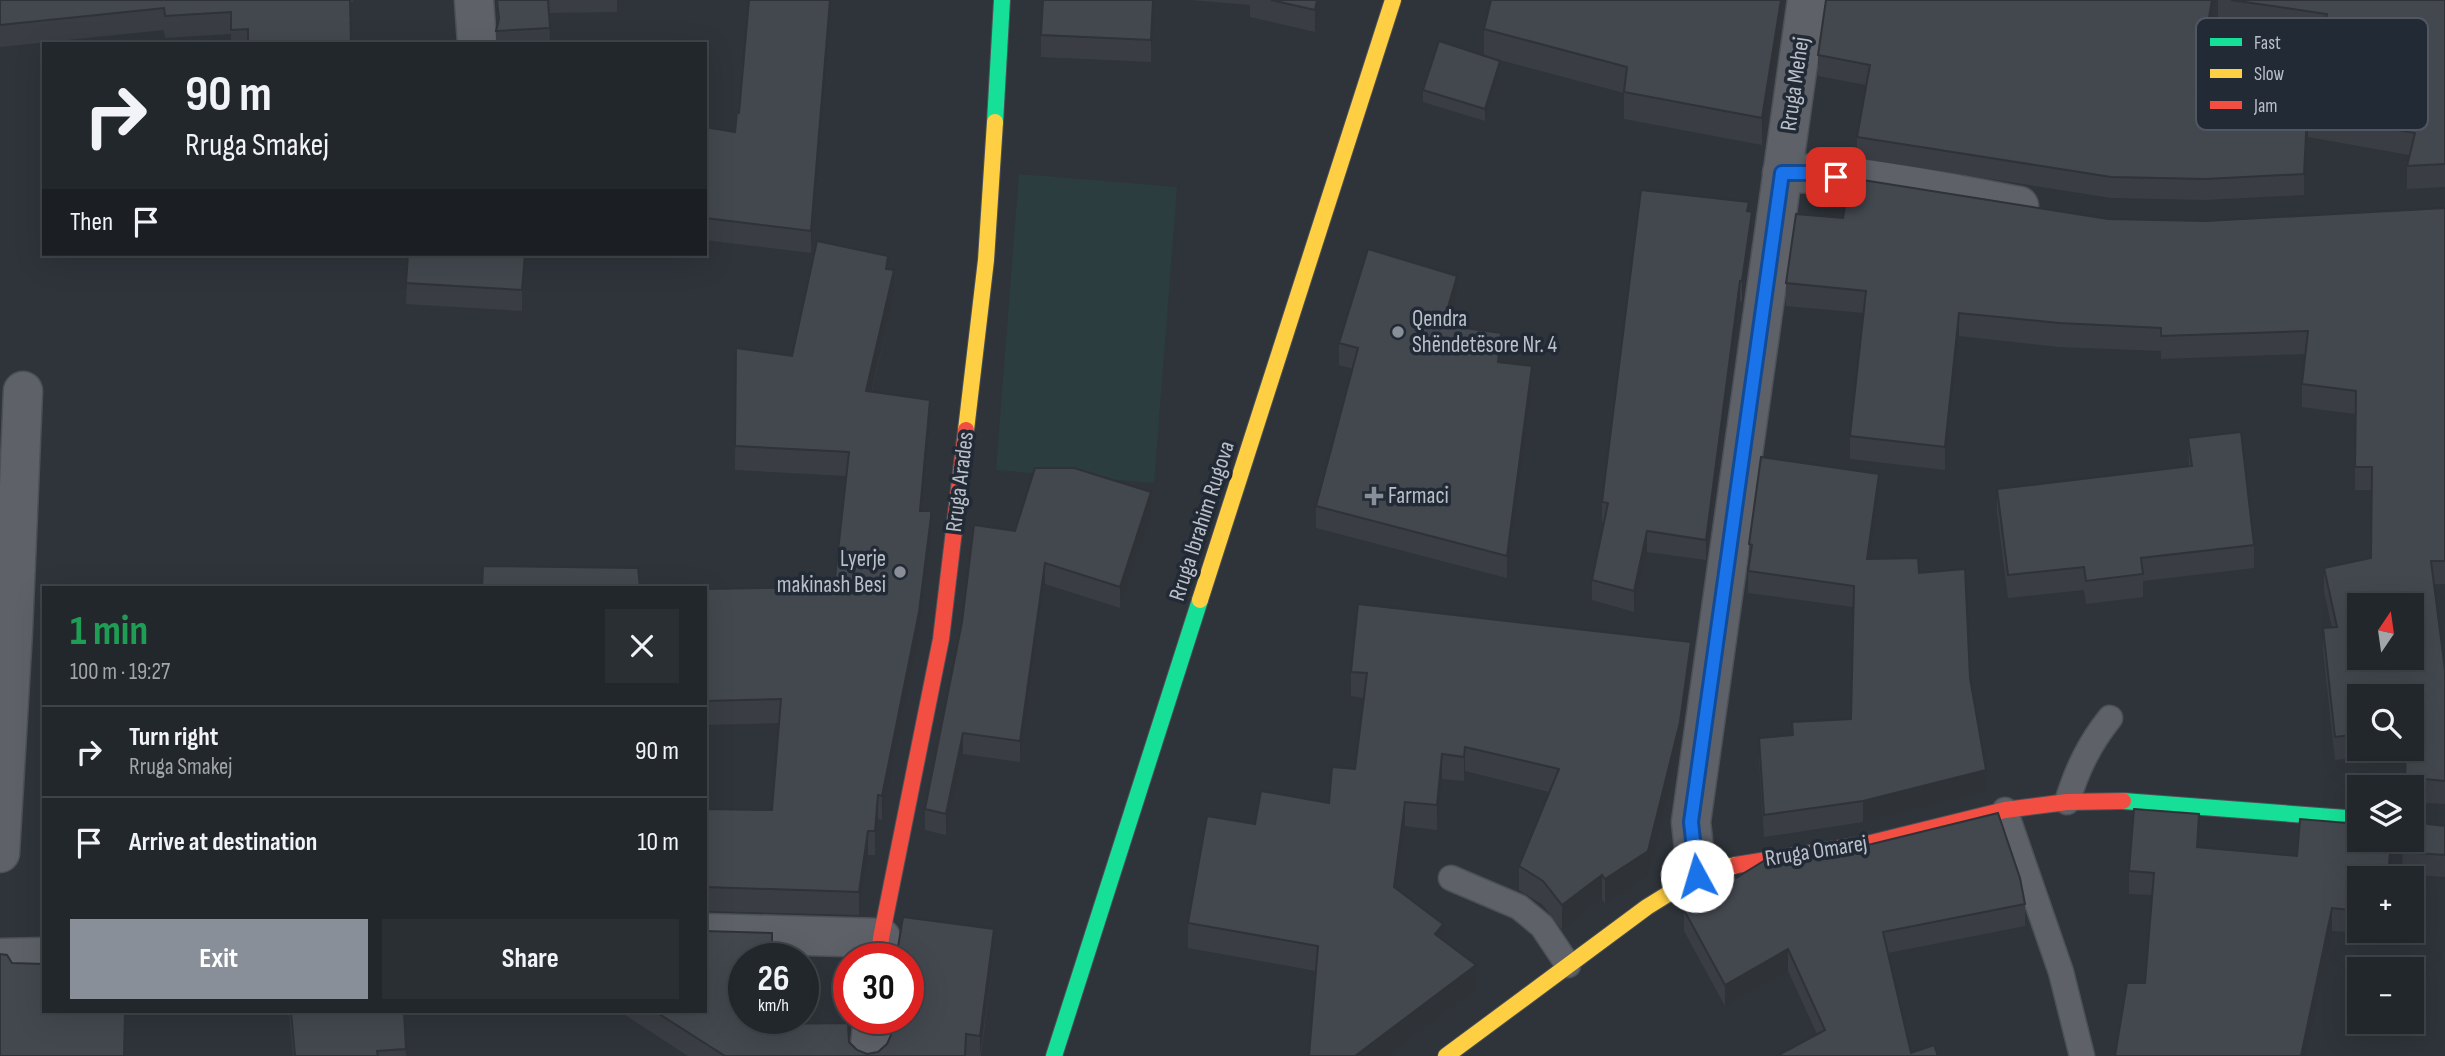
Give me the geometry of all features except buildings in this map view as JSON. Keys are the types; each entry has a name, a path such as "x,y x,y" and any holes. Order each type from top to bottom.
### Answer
{"street":[{"path":"474,0 477,42"},
{"name":"Rruga Arades","path":"881,943 941,639 986,260 1002,0"},
{"name":"Rruga Ibrahim Rugova","path":"1054,1056 1393,0"},
{"name":"Rruga Mehej","path":"1697,876 1691,822 1807,0"},
{"path":"1782,173 1823,175 2058,212"},
{"path":"0,853 23,391"},
{"name":"Rruga Omarej","path":"1447,1056 1647,907 1697,876 1749,861 1867,844 2006,810 2067,802 2132,801 2347,818"},
{"path":"707,933 833,945"},
{"path":"0,958 42,957"},
{"path":"869,1056 871,1034"}],"lane":[{"path":"2067,802 2082,758 2110,718"},
{"path":"2006,810 2061,972 2082,1056"},
{"path":"1451,878 1519,907 1542,926 1568,965"}],"shaded area":[{"path":"1019,174 1177,187 1154,483 996,470"}],"traffic: fast":[{"path":"995,122 1002,0"},
{"path":"1054,1056 1200,600"},
{"path":"2123,801 2347,818"}],"traffic: slow":[{"path":"1200,600 1393,0"},
{"path":"966,430 986,260 995,122"},
{"path":"1446,1056 1647,907 1697,876 1736,865"}],"traffic: jam":[{"path":"881,943 941,639 966,430"},
{"path":"1736,865 1867,844 2005,810 2067,802 2123,801"}],"place":[{"name":"Qendra Shëndetësore Nr. 4","path":"1398,332"},
{"name":"Farmaci","path":"1374,496"},
{"name":"Lyerje makinash Besi","path":"900,572"}],"route":[{"path":"1697,876 1691,822 1782,173 1836,177"}]}
